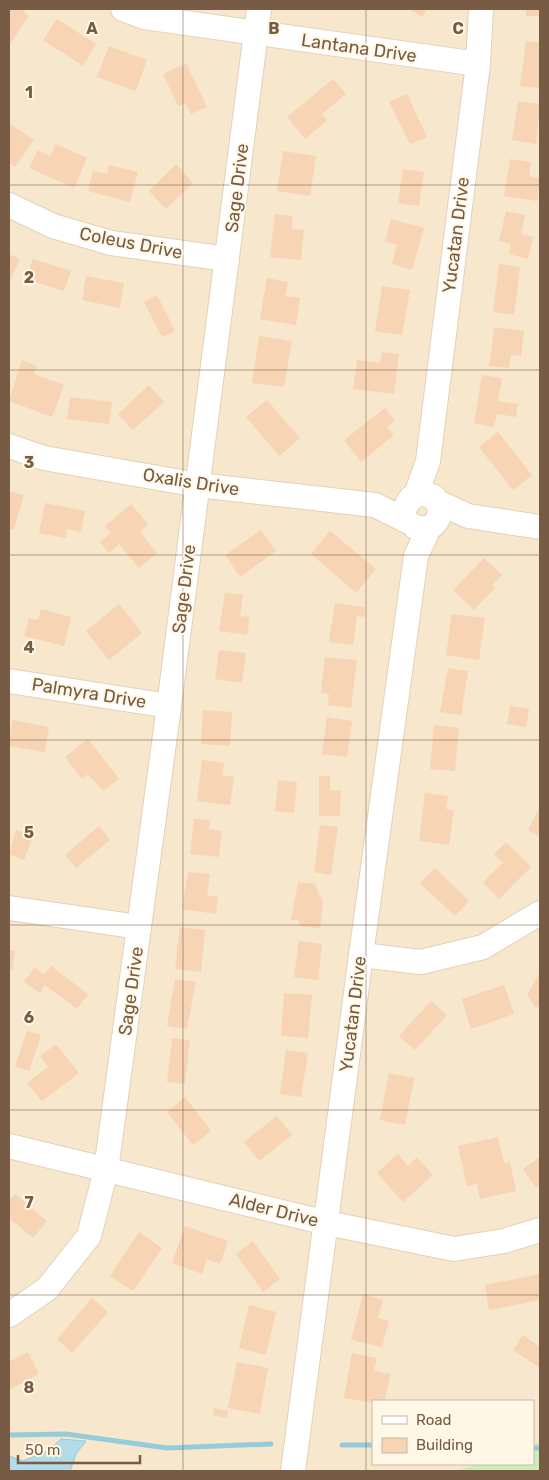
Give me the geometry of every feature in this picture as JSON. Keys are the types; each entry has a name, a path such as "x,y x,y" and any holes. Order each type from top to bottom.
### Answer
{"street":[{"name":"Lantana Drive","path":"124,9 144,17 478,64"},
{"name":"Sage Drive","path":"9,1315 47,1289 89,1236 106,1170 169,706 259,9"},
{"name":"Yucatan Drive","path":"293,1471 361,954 423,511 478,64 481,9"},
{"name":"Coleus Drive","path":"9,205 53,226 111,243 227,259"},
{"name":"Oxalis Drive","path":"9,446 44,458 198,485 423,511"},
{"path":"423,511 540,527"},
{"name":"Palmyra Drive","path":"9,680 169,706"},
{"path":"9,908 139,927"},
{"path":"361,954 420,962 483,947 540,913"},
{"name":"Alder Drive","path":"9,1146 327,1223 454,1249 504,1241 540,1230"}],"shaded area":[{"path":"9,9 540,9 540,1471 9,1471"}],"green space":[{"path":"537,1442 540,1443 540,1471 453,1471 477,1465 534,1465 534,1444"}],"water":[{"path":"61,1439 86,1441 76,1454 70,1471 9,1471 9,1456 23,1461 48,1451"}],"building":[{"path":"9,9 21,9 29,16 9,45"},
{"path":"409,9 427,9 422,17"},
{"path":"526,9 540,9 540,16 526,16"},
{"path":"57,19 96,44 83,66 43,40"},
{"path":"526,41 540,43 540,88 520,86"},
{"path":"109,46 147,60 136,91 97,77"},
{"path":"186,63 207,107 191,114 185,103 178,106 163,74"},
{"path":"333,79 346,94 322,114 327,120 305,139 287,117"},
{"path":"407,94 427,137 410,144 389,102"},
{"path":"518,101 540,104 536,144 512,140"},
{"path":"9,123 34,140 15,167 9,163"},
{"path":"56,144 87,158 74,188 29,168 38,150 50,156"},
{"path":"283,151 316,156 310,196 277,191"},
{"path":"510,159 531,162 529,176 540,178 537,201 504,196"},
{"path":"176,164 193,183 166,209 149,191"},
{"path":"109,165 138,172 130,202 88,191 93,171 107,174"},
{"path":"403,169 424,172 419,206 398,203"},
{"path":"506,211 525,215 521,234 533,237 528,259 509,254 511,244 499,241"},
{"path":"275,214 293,216 292,229 304,230 301,260 270,257"},
{"path":"391,219 424,228 412,270 392,264 397,245 385,241"},
{"path":"9,254 20,259 9,282"},
{"path":"33,259 71,271 64,291 26,279"},
{"path":"499,264 520,267 514,315 493,312"},
{"path":"86,276 124,283 120,308 82,300"},
{"path":"267,278 288,282 285,296 300,298 296,325 260,319"},
{"path":"382,286 410,290 402,335 375,331"},
{"path":"157,295 175,331 162,337 144,302"},
{"path":"494,327 524,331 521,356 511,355 509,368 489,366"},
{"path":"259,336 292,341 284,387 252,383"},
{"path":"382,352 399,354 394,394 353,389 357,360 380,363"},
{"path":"22,360 37,366 34,374 64,385 52,417 9,401"},
{"path":"482,375 502,378 498,401 518,404 516,417 497,414 494,427 474,423"},
{"path":"149,385 164,402 133,430 118,414"},
{"path":"70,397 112,402 109,424 67,419"},
{"path":"267,400 300,438 279,456 246,417"},
{"path":"385,408 395,421 387,427 394,435 361,462 344,440"},
{"path":"498,432 532,475 513,490 479,447"},
{"path":"9,491 24,495 14,530 9,529"},
{"path":"45,503 85,511 81,532 67,529 66,538 39,533"},
{"path":"131,504 148,524 140,532 157,553 139,568 119,544 109,553 100,542 111,533 105,526"},
{"path":"261,530 276,551 240,577 225,555"},
{"path":"330,531 376,569 356,593 311,554"},
{"path":"484,558 502,575 492,585 495,588 474,610 453,590"},
{"path":"225,593 243,595 240,616 250,617 247,635 219,631"},
{"path":"335,603 365,607 364,617 357,616 353,645 329,642"},
{"path":"119,604 142,633 109,660 86,631"},
{"path":"41,609 71,617 64,646 24,636 29,618 38,620"},
{"path":"452,614 485,618 479,660 446,655"},
{"path":"219,650 246,653 242,683 215,679"},
{"path":"325,657 357,660 351,708 328,705 329,694 321,693"},
{"path":"448,668 468,671 461,715 440,712"},
{"path":"510,706 529,709 526,727 507,724"},
{"path":"203,710 232,712 230,746 201,744"},
{"path":"327,717 352,721 347,757 322,754"},
{"path":"12,720 49,727 45,752 9,746"},
{"path":"434,725 459,728 455,771 430,769"},
{"path":"88,739 119,779 103,791 88,774 82,779 65,757"},
{"path":"202,760 224,763 222,775 234,777 230,805 197,801"},
{"path":"319,776 330,776 330,790 341,790 340,816 319,816"},
{"path":"278,780 297,782 294,813 275,811"},
{"path":"425,793 448,796 446,809 454,810 449,845 419,841"},
{"path":"540,807 540,837 528,830"},
{"path":"194,819 210,820 209,829 222,831 219,857 190,854"},
{"path":"320,825 338,827 331,875 314,872"},
{"path":"99,826 110,840 76,868 65,855"},
{"path":"16,830 33,836 24,860 9,854"},
{"path":"506,842 531,867 499,899 483,882 503,863 494,854"},
{"path":"435,868 469,901 455,916 420,883"},
{"path":"188,872 210,874 207,895 218,897 216,914 182,909"},
{"path":"298,882 315,884 323,903 320,928 299,926 299,920 291,920"},
{"path":"180,927 205,930 201,972 175,969"},
{"path":"299,941 322,944 318,980 294,977"},
{"path":"9,949 15,951 12,970 9,969"},
{"path":"51,966 88,994 77,1009 45,985 40,993 24,982 35,967 44,975"},
{"path":"540,972 540,1005 536,1008 527,995"},
{"path":"175,979 196,982 187,1029 167,1026"},
{"path":"504,985 514,1014 471,1029 462,999"},
{"path":"284,993 312,995 308,1038 281,1036"},
{"path":"431,1001 447,1015 415,1050 399,1036"},
{"path":"27,1031 41,1035 29,1071 15,1066"},
{"path":"172,1038 190,1040 185,1084 167,1082"},
{"path":"56,1044 79,1073 42,1101 27,1083 48,1067 40,1056"},
{"path":"286,1050 308,1053 301,1097 280,1094"},
{"path":"389,1073 414,1078 405,1125 380,1120"},
{"path":"185,1097 211,1131 193,1145 167,1112"},
{"path":"277,1116 292,1135 259,1161 244,1142"},
{"path":"498,1137 504,1163 510,1162 516,1191 480,1199 477,1184 467,1186 458,1146"},
{"path":"398,1154 408,1166 417,1157 433,1175 403,1202 377,1173"},
{"path":"540,1157 540,1185 536,1188 523,1169"},
{"path":"15,1194 47,1221 33,1238 9,1218 9,1201"},
{"path":"185,1226 228,1241 220,1264 207,1259 202,1274 172,1263"},
{"path":"139,1232 162,1248 133,1291 110,1276"},
{"path":"253,1241 280,1279 263,1292 236,1254"},
{"path":"540,1274 540,1300 489,1310 485,1285"},
{"path":"363,1294 383,1300 378,1318 389,1321 382,1347 351,1340"},
{"path":"92,1298 108,1312 72,1353 57,1339"},
{"path":"249,1305 276,1312 266,1355 239,1348"},
{"path":"523,1335 540,1347 540,1368 513,1350"},
{"path":"28,1352 39,1374 9,1390 9,1362"},
{"path":"352,1353 377,1358 374,1371 390,1374 385,1400 372,1400 372,1403 344,1398"},
{"path":"237,1362 268,1368 260,1414 228,1408"},
{"path":"214,1408 228,1411 227,1418 213,1415"}],"waterway":[{"path":"9,1435 66,1434 167,1448 271,1444"},
{"path":"342,1445 372,1445"},
{"path":"534,1448 540,1448"}]}
